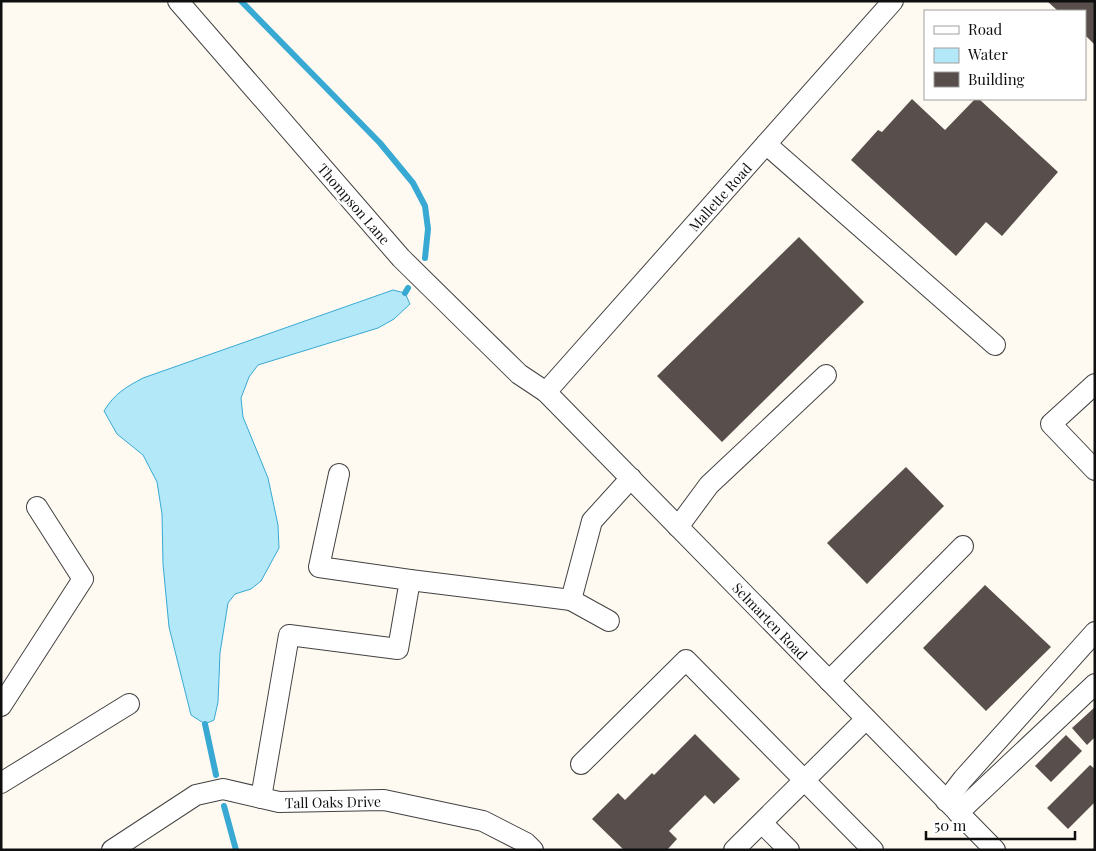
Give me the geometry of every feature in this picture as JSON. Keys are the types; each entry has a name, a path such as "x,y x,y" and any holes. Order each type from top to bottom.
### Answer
{"street":[{"name":"Thompson Lane","path":"178,1 401,258 519,374 546,392"},
{"name":"Mallette Road","path":"546,392 888,3"},
{"path":"766,144 995,345"},
{"path":"678,526 709,485 826,375"},
{"path":"1095,384 1051,424 1095,470"},
{"name":"Selmarten Road","path":"546,392 995,850"},
{"path":"339,474 319,567 572,600 609,622"},
{"path":"572,600 592,521 631,478"},
{"path":"1,706 83,579 37,507"},
{"path":"829,681 963,546"},
{"path":"261,798 289,635 398,649 410,580"},
{"path":"952,807 963,779 1095,632"},
{"path":"581,764 686,660 873,850"},
{"path":"952,807 1095,684"},
{"path":"1,783 130,704"},
{"path":"734,850 866,719"},
{"name":"Tall Oaks Drive","path":"112,850 196,795 224,790 279,802 384,800 483,821 526,843 533,850"},
{"path":"762,823 789,850"}],"water":[{"path":"393,290 405,293 410,304 394,319 378,328 258,365 249,377 241,398 243,417 268,478 278,525 279,548 261,581 251,589 235,594 228,603 220,653 218,702 214,720 205,724 191,715 169,627 163,564 162,514 157,482 143,455 117,434 104,411 121,392 143,378"}],"building":[{"path":"1047,1 1095,1 1095,45 1086,36 1086,10 1057,10"},
{"path":"912,99 945,130 974,100 980,100 1058,172 1002,236 986,222 956,256 851,160 878,130 882,132"},
{"path":"799,237 864,302 722,442 657,376"},
{"path":"906,467 944,506 867,584 827,543"},
{"path":"985,585 1051,647 986,711 923,648"},
{"path":"1095,707 1095,737 1087,745 1072,728"},
{"path":"695,734 740,779 714,804 705,795 669,831 677,839 667,850 624,850 592,819 618,793 625,800 652,773 654,775"},
{"path":"1066,735 1082,751 1051,782 1035,766"},
{"path":"1090,765 1095,769 1095,802 1068,829 1047,808"}],"waterway":[{"path":"241,1 380,143 413,183 425,206 428,229 425,258"},
{"path":"405,293 408,288"},
{"path":"205,724 216,775"},
{"path":"224,806 236,850"}]}
